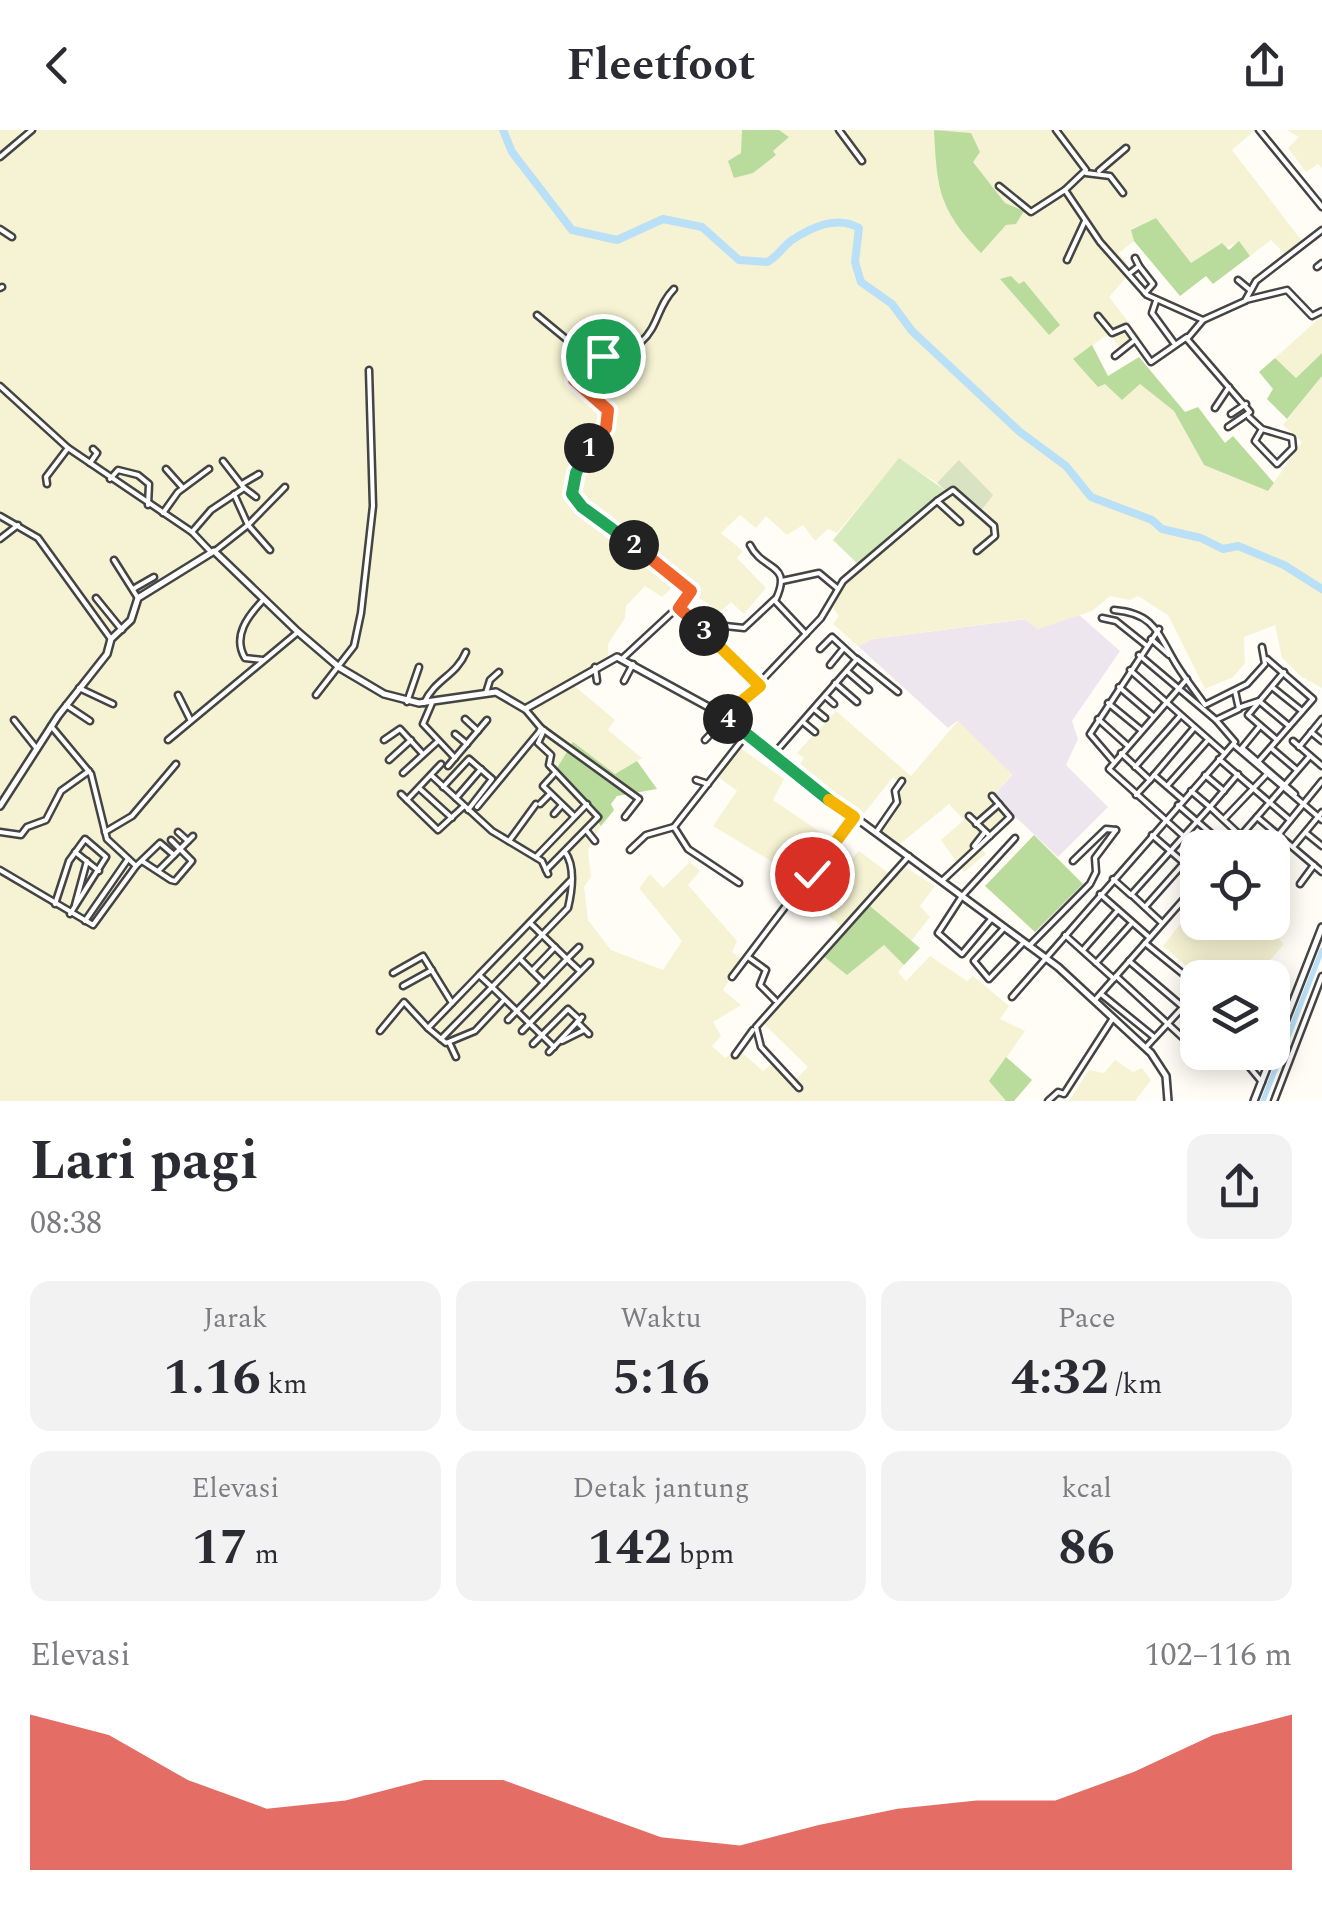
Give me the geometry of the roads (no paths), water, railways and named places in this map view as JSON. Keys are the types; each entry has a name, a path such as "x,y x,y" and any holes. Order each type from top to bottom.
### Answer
{"street":[{"path":"0,157 32,130"},
{"path":"840,130 862,161"},
{"path":"1056,130 1086,173"},
{"path":"1260,130 1322,207"},
{"path":"1097,173 1126,148"},
{"path":"998,186 1031,212 1086,173 1112,177 1122,193"},
{"path":"1065,190 1085,221 1145,293 1203,320"},
{"path":"1067,260 1085,221"},
{"path":"0,229 12,237"},
{"path":"1245,301 1250,290 1322,230"},
{"path":"1135,258 1154,284 1145,293"},
{"path":"1129,274 1139,266"},
{"path":"1238,280 1250,290"},
{"path":"623,658 679,608 691,591 582,507 572,494 584,457 606,428 606,405 574,380 598,358 624,354 637,346 655,326 657,310 674,289"},
{"path":"1098,316 1110,331 1126,327 1151,362 1187,337 1203,320 1245,301 1287,290 1312,316 1322,311"},
{"path":"1156,301 1152,314 1175,344"},
{"path":"537,314 571,344 598,358"},
{"path":"1187,337 1246,404 1249,416 1262,429 1287,434 1294,442 1276,464 1255,441 1262,429"},
{"path":"1114,356 1135,340"},
{"path":"316,696 340,668 358,631 373,506 369,370"},
{"path":"0,386 110,480 192,532 340,668 384,694 407,702 428,703 500,693 525,709 542,729 639,799 625,817"},
{"path":"1215,408 1229,387"},
{"path":"1231,414 1246,404"},
{"path":"1228,428 1249,416"},
{"path":"47,484 46,477 68,448"},
{"path":"90,462 97,453 93,449"},
{"path":"223,461 256,497"},
{"path":"166,469 182,488"},
{"path":"163,513 182,488 209,469"},
{"path":"110,480 118,470 138,475 150,484 148,505"},
{"path":"192,532 211,510 259,474"},
{"path":"0,806 51,726 106,654 111,639 133,616 138,598 213,552 248,525 285,487"},
{"path":"704,740 806,634 838,588 953,490 994,526 994,536 977,551"},
{"path":"234,494 248,525 270,550"},
{"path":"937,501 960,522"},
{"path":"0,516 44,546 111,639"},
{"path":"0,539 18,525"},
{"path":"750,544 782,580"},
{"path":"114,560 138,598"},
{"path":"782,580 820,573 838,588"},
{"path":"133,589 154,577"},
{"path":"706,633 716,625 744,628 775,599 782,580"},
{"path":"96,598 122,630"},
{"path":"263,660 245,658 240,648 244,621 264,598"},
{"path":"775,599 806,634"},
{"path":"679,608 760,686"},
{"path":"1114,610 1133,612 1159,628 1172,658 1203,706"},
{"path":"1102,618 1116,621 1172,658"},
{"path":"1114,762 1090,738 1118,686 1159,628"},
{"path":"168,740 298,632"},
{"path":"820,650 831,637 898,692"},
{"path":"1258,762 1313,697 1266,659 1262,647"},
{"path":"830,664 844,648"},
{"path":"455,758 423,724 433,686 453,674 466,652"},
{"path":"1140,655 1203,706 1234,743 1321,816 1293,848"},
{"path":"525,709 612,658 623,658 724,716 772,756 1045,958 1146,1048 1166,1076 1168,1101"},
{"path":"1203,706 1247,684 1266,659"},
{"path":"772,756 857,660"},
{"path":"624,682 634,664"},
{"path":"407,702 419,667"},
{"path":"596,667 597,680"},
{"path":"1129,670 1290,820"},
{"path":"846,671 869,690"},
{"path":"486,694 490,680 499,672"},
{"path":"1277,740 1248,716 1284,672"},
{"path":"1180,833 1109,769 1187,679"},
{"path":"835,683 855,700 846,708"},
{"path":"1118,686 1154,716"},
{"path":"1272,687 1302,711"},
{"path":"79,688 113,704"},
{"path":"1235,692 1241,707"},
{"path":"178,695 190,719"},
{"path":"824,696 834,704"},
{"path":"1216,720 1260,701"},
{"path":"1260,701 1289,726"},
{"path":"1108,703 1142,730"},
{"path":"66,705 90,720"},
{"path":"814,709 825,718"},
{"path":"1134,768 1180,716"},
{"path":"1098,718 1128,746"},
{"path":"465,719 478,730"},
{"path":"1300,747 1322,719"},
{"path":"14,720 37,749"},
{"path":"448,766 488,720"},
{"path":"802,722 814,732"},
{"path":"51,726 89,771 105,832 136,866"},
{"path":"1242,748 1260,726"},
{"path":"384,740 398,728 423,754"},
{"path":"1136,795 1194,728"},
{"path":"431,775 510,842 536,856 547,872 598,817 549,764 551,754 538,743 542,729"},
{"path":"476,808 542,729"},
{"path":"1311,732 1322,742"},
{"path":"455,734 467,744"},
{"path":"630,850 646,835 674,827 746,735"},
{"path":"390,760 411,740"},
{"path":"1167,786 1208,740"},
{"path":"404,773 437,742"},
{"path":"1293,742 1321,763"},
{"path":"1234,743 1268,773"},
{"path":"1012,997 1234,743"},
{"path":"1271,748 1297,770"},
{"path":"1121,753 1134,768 1167,786 1209,830"},
{"path":"1246,830 1310,756"},
{"path":"401,794 438,830 492,782 467,760 444,787"},
{"path":"105,832 132,816 176,764"},
{"path":"407,800 441,764"},
{"path":"456,798 482,770"},
{"path":"0,832 21,835 27,827 46,820 61,791 89,771"},
{"path":"555,773 544,785 575,817"},
{"path":"1224,820 1268,773"},
{"path":"1206,774 1224,791"},
{"path":"1189,830 1238,774"},
{"path":"696,780 708,784"},
{"path":"877,831 897,802 894,794 902,781"},
{"path":"1282,830 1322,781"},
{"path":"419,788 452,818"},
{"path":"1191,791 1235,830"},
{"path":"510,842 550,794"},
{"path":"942,882 974,846 1010,816 992,796"},
{"path":"536,856 587,804"},
{"path":"976,824 1000,804"},
{"path":"554,814 562,805"},
{"path":"968,816 987,834"},
{"path":"1257,816 1274,830"},
{"path":"732,976 854,817"},
{"path":"674,827 688,849 738,883"},
{"path":"1073,861 1106,829 1116,830 1095,858"},
{"path":"586,830 595,841"},
{"path":"178,832 188,842"},
{"path":"1306,832 1322,846"},
{"path":"1152,834 1180,860"},
{"path":"158,871 193,836"},
{"path":"54,905 74,851 84,838 106,856 70,914"},
{"path":"992,918 962,954 956,954 938,933 962,896 1014,838"},
{"path":"1131,895 1180,839"},
{"path":"142,861 178,880 192,862 171,840"},
{"path":"0,870 93,925 136,866 160,844 174,856"},
{"path":"1290,845 1322,872"},
{"path":"1005,927 974,960 991,978 1090,884 1096,872 1095,858 1086,848"},
{"path":"74,851 110,885"},
{"path":"441,1039 568,908 571,862 564,852"},
{"path":"735,1055 776,1002 909,856"},
{"path":"84,922 128,859"},
{"path":"74,908 87,861"},
{"path":"1300,884 1314,865"},
{"path":"1145,907 1180,868"},
{"path":"1113,879 1162,923"},
{"path":"428,1028 571,880"},
{"path":"1100,894 1180,971"},
{"path":"1094,1001 1180,903"},
{"path":"1083,950 1118,910"},
{"path":"1096,963 1132,922"},
{"path":"530,923 580,971"},
{"path":"1290,1005 1322,927"},
{"path":"1064,934 1180,1034"},
{"path":"532,971 555,947"},
{"path":"508,1020 579,947"},
{"path":"393,973 424,956 452,1003"},
{"path":"748,957 766,970 760,986 776,1002"},
{"path":"520,959 544,983"},
{"path":"1129,961 1180,1005"},
{"path":"522,1031 590,962"},
{"path":"404,986 432,970"},
{"path":"479,975 554,1047"},
{"path":"1274,1101 1322,976"},
{"path":"1101,994 1154,1038"},
{"path":"1314,998 1322,1001"},
{"path":"449,1042 475,1030 504,1000"},
{"path":"380,1031 404,1002 428,1028 449,1042 456,1057"},
{"path":"533,1044 568,1009 587,1032 554,1047"},
{"path":"1146,1048 1180,1009"},
{"path":"1048,1101 1058,1092 1064,1094 1113,1018"},
{"path":"554,1047 580,1020"},
{"path":"756,1027 762,1047 798,1088"},
{"path":"1252,1070 1262,1082"},
{"path":"1254,1101 1266,1070"}],"waterway":[{"path":"503,130 512,152 572,230 617,240 663,219 702,227 739,260 767,262 792,240 816,227 842,223 859,228 855,262 861,282 892,304 912,331 1020,432 1066,466 1091,497 1152,520 1162,529 1201,538 1223,549 1238,546 1284,565 1322,589"},
{"path":"1263,1101 1322,950"}]}
